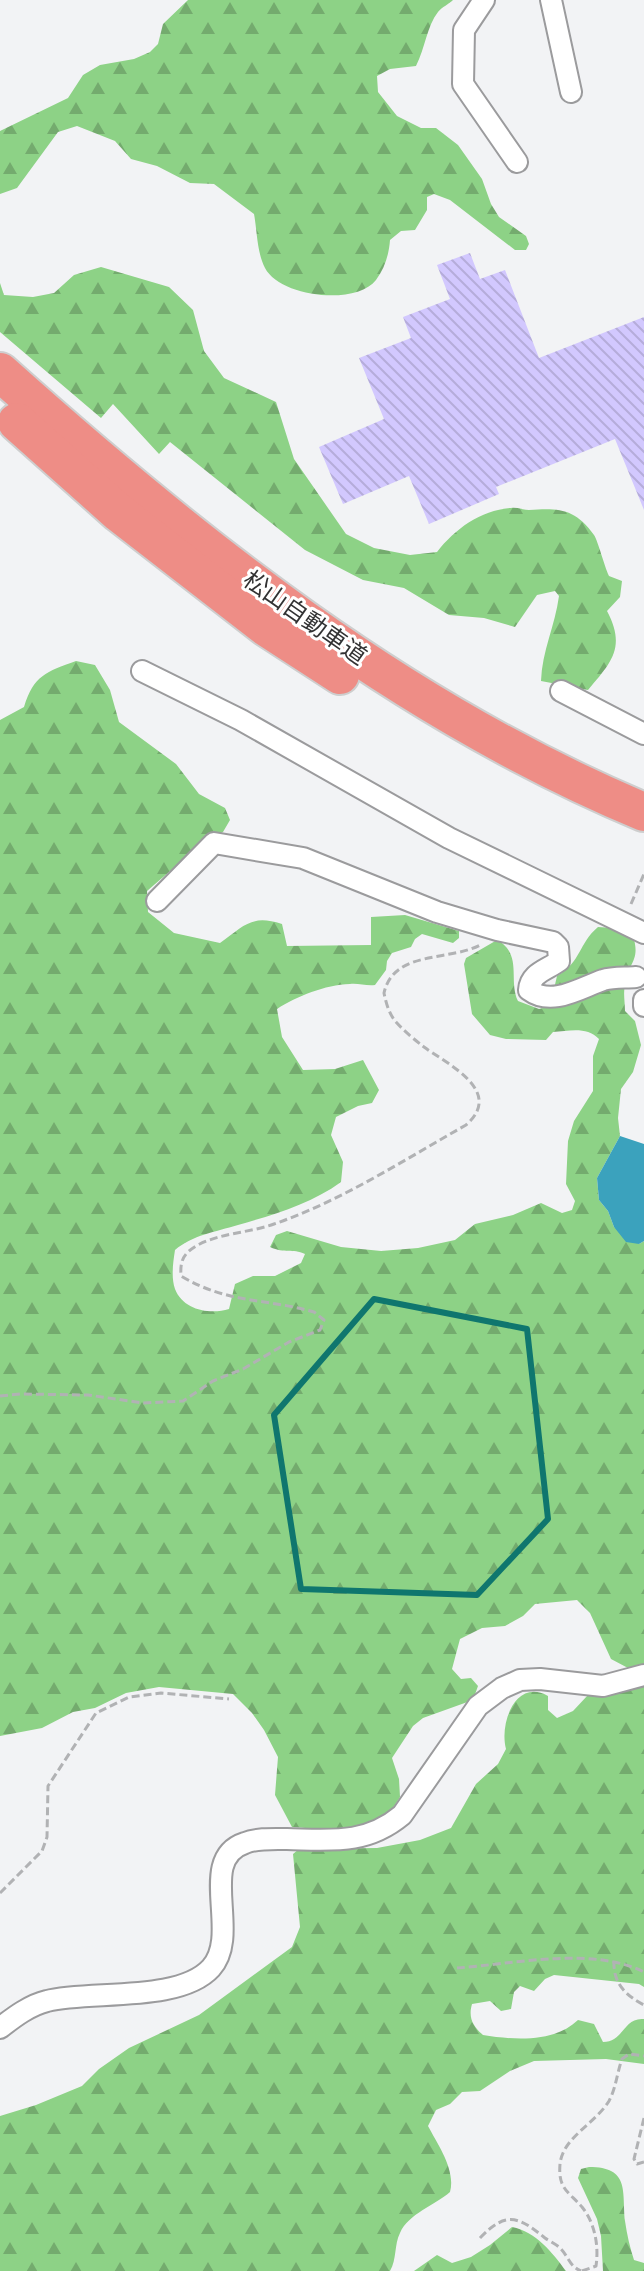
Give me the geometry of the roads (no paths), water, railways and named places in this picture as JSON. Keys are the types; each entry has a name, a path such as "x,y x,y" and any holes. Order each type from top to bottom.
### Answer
{"highway":[{"name":"松山自動車道","path":"0,372 133,488 279,603 401,684 508,747 644,812"},
{"name":"松山自動車道","path":"0,407 119,513 266,627 390,708 500,772 600,822 644,840"}],"street":[{"path":"484,0 464,30 463,84 517,162"},
{"path":"551,0 571,92"},
{"path":"142,671 241,720 449,838 644,933"},
{"path":"561,691 644,734"},
{"path":"157,901 214,843 303,858 437,912 497,930 553,942 558,947 559,961 529,982 529,990 536,995 555,996 605,979 641,977"},
{"path":"0,2028 43,2002 67,1997 117,1997 139,1993 174,1986 211,1969 220,1953 224,1934 220,1879 222,1864 230,1850 246,1842 349,1838 368,1836 386,1828 402,1815 478,1706 502,1688 520,1680 540,1679 603,1686 644,1675"}],"water":[{"path":"620,1136 644,1144 644,1241 639,1244 626,1242 599,1200 597,1178"}]}
